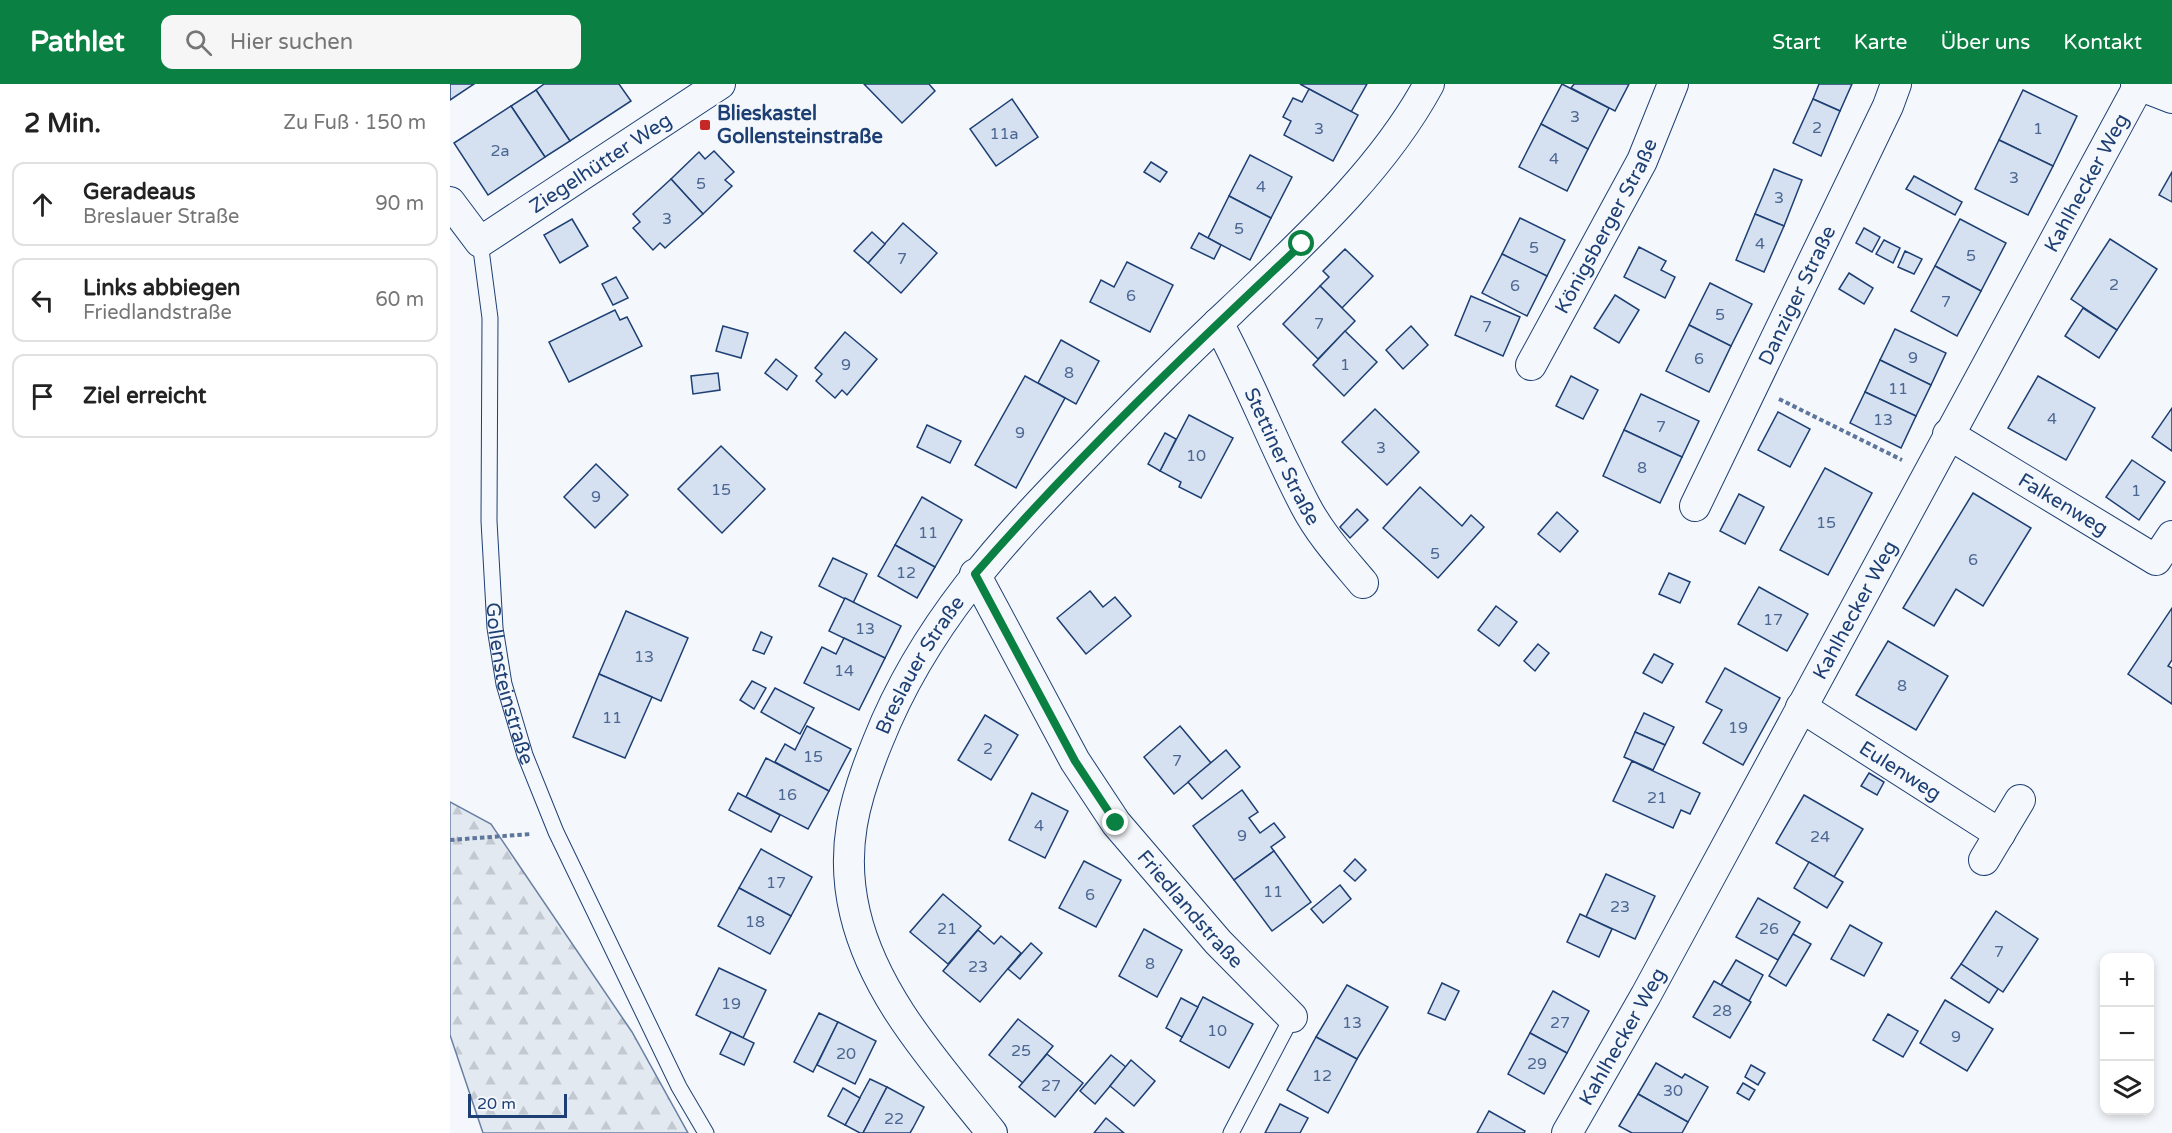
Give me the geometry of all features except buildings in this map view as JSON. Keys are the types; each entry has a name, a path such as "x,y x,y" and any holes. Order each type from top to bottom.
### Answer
{"street":[{"name":"Ziegelhütter Weg","path":"480,242 720,84"},
{"name":"Breslauer Straße","path":"992,1133 936,1064 882,986 854,912 849,868 851,819 868,765 894,701 930,636 975,574 1027,515 1218,323 1302,244 1384,152 1429,84"},
{"name":"Königsberger Straße","path":"1531,365 1642,161 1673,84"},
{"name":"Danziger Straße","path":"1695,506 1754,387 1896,84"},
{"path":"2138,84 2172,98"},
{"name":"Kahlhecker Weg","path":"1567,1133 1646,995 2138,84"},
{"path":"450,202 480,242"},
{"name":"Stettiner Straße","path":"1218,323 1252,390 1305,506 1329,542 1363,583"},
{"name":"Falkenweg","path":"1948,434 2156,560 2172,537"},
{"name":"Friedlandstraße","path":"975,574 1075,761 1116,823 1218,942 1292,1017"},
{"name":"Eulenweg","path":"1801,707 2000,834"},
{"path":"1984,860 2020,800"}],"lane":[{"name":"Gollensteinstraße","path":"480,242 489,318 489,521 495,628 504,684 525,755 556,832 679,1087 706,1133"},
{"path":"1231,1133 1292,1017"}],"path":[{"path":"1754,387 1929,473"},
{"path":"450,840 556,832"}],"green space":[{"path":"450,802 491,824 632,1032 688,1133 483,1133 450,1035"}],"place":[{"name":"Blieskastel Gollensteinstraße","path":"705,125"}],"route":[{"path":"1116,823 1075,761 996,609 975,574 1027,515 1116,424 1302,244"}]}
